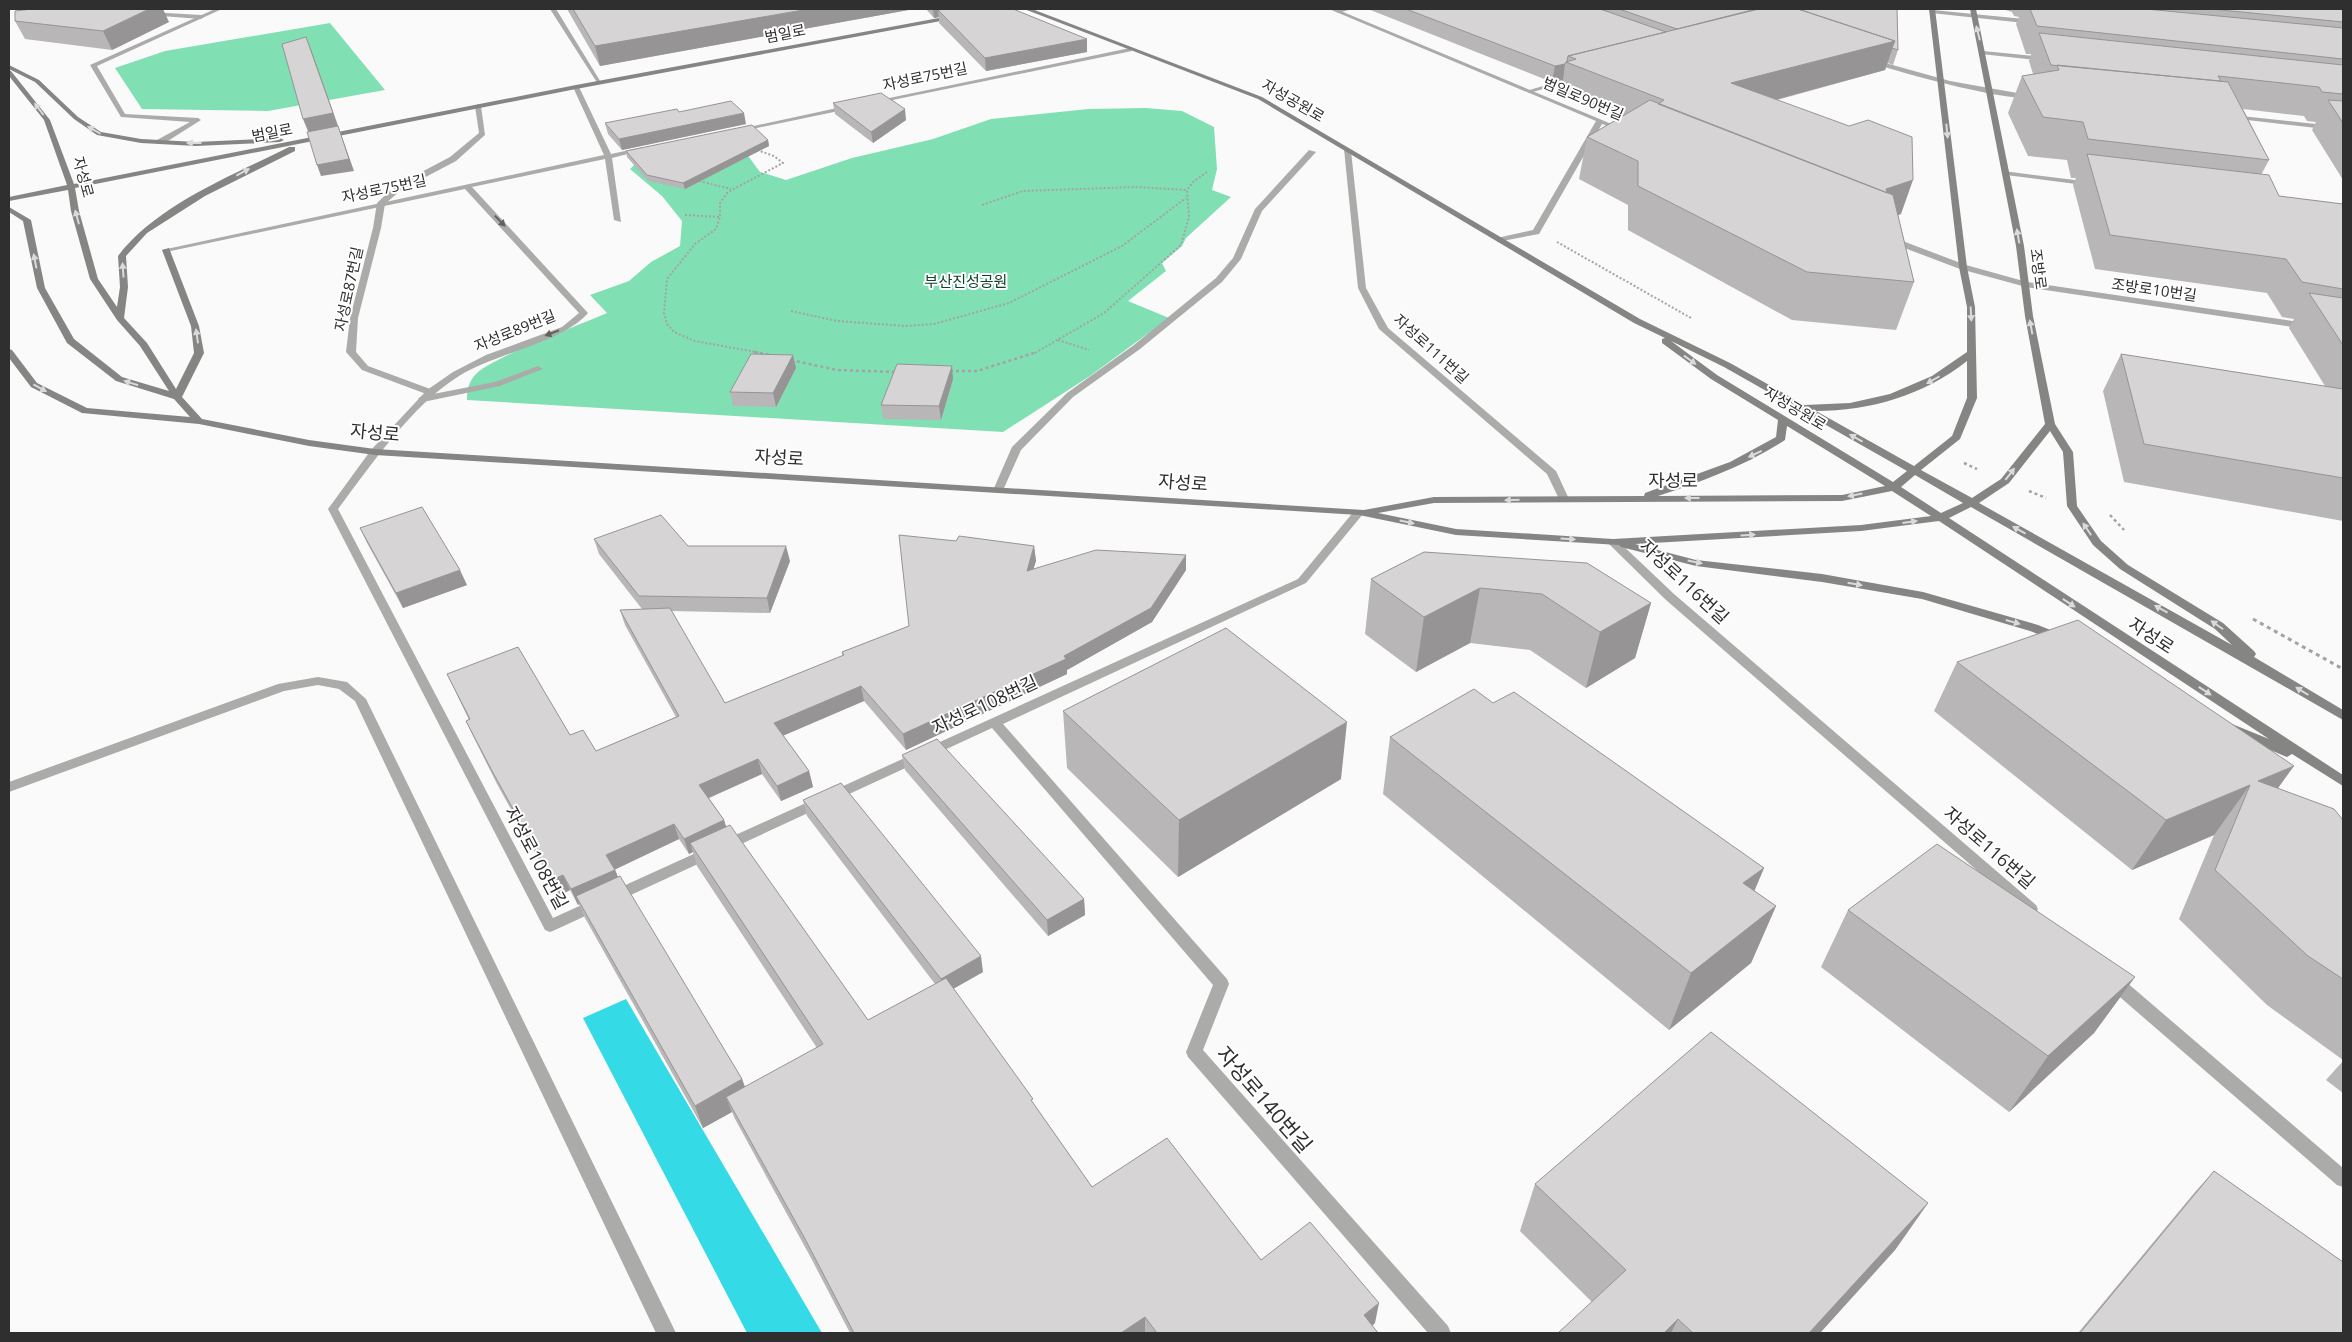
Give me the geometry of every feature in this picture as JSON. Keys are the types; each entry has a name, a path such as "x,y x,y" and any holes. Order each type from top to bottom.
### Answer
{"main road":[{"name":"자성공원로","path":"1027,9 1130,50 1260,98 1637,321 1727,365 1914,470"},
{"name":"조방로","path":"1973,9 2006,173 2026,284 2029,316 2050,424"},
{"path":"1914,470 1956,437 1972,398 1973,352 1971,307 1963,266 1933,10"},
{"name":"범일로","path":"9,199 576,87 960,16"},
{"path":"9,67 37,81 76,118 98,134 160,142 196,144 312,140"},
{"name":"자성로","path":"9,72 47,120 71,186 75,211 94,279 120,318 144,344 178,397 198,421"},
{"path":"120,318 124,287 122,256 144,230 202,194 262,162 312,140"},
{"path":"9,209 27,220 41,288 70,340 119,379 178,397 199,353 195,326 166,250"},
{"name":"자성공원로","path":"1637,321 1714,377 1894,487 1940,518"},
{"name":"자성로","path":"9,352 34,385 85,411 198,421 310,443 375,452 999,488 1359,512 1456,532 1613,542 1861,528 1940,518 1972,503"},
{"path":"1801,408 1833,408 1869,404 1924,385 1956,367 1973,352"},
{"path":"1638,499 1713,473 1765,450 1781,438 1783,420"},
{"path":"1972,503 2005,481 2050,424 2068,452 2072,506 2097,543 2124,567 2219,626 2266,669"},
{"name":"자성로","path":"1359,512 1434,500 1842,498 1894,487 1914,470 2266,669 2343,716"},
{"name":"자성로","path":"1940,518 2343,781"},
{"path":"1613,542 1696,563 1822,578 1923,596 2034,628 2070,643"},
{"path":"2221,722 2321,767"}],"street":[{"path":"160,142 198,120 123,116 93,65 219,9"},
{"path":"553,9 600,83"},
{"path":"1335,10 1350,9"},
{"name":"범일로90번길","path":"1335,10 1627,132"},
{"path":"1933,10 2040,22"},
{"path":"145,14 201,17"},
{"name":"자성로75번길","path":"869,103 1130,50"},
{"path":"1983,53 2051,60"},
{"path":"1861,57 1912,76 1990,92 2039,97"},
{"path":"1529,91 1582,77"},
{"path":"576,87 608,156 618,220"},
{"path":"734,130 860,105"},
{"path":"381,203 398,188 453,159 483,134 478,106"},
{"path":"2226,117 2343,129"},
{"path":"1500,240 1536,232 1600,121"},
{"name":"자성로75번길","path":"166,250 647,148"},
{"name":"자성로111번길","path":"1348,151 1362,288 1384,330 1552,473 1564,499"},
{"path":"999,488 1016,449 1070,395 1137,347 1219,280 1237,259 1258,211 1312,152"},
{"path":"2006,173 2096,184"},
{"name":"자성로89번길","path":"375,452 427,395 456,374 489,358 565,329 584,313 467,186"},
{"name":"자성로87번길","path":"381,203 377,228 354,318 351,352 365,368 427,395"},
{"path":"1882,236 1963,266"},
{"name":"조방로10번길","path":"1963,266 2026,284 2315,327"},
{"path":"427,395 497,384 538,369"},
{"name":"자성로108번길","path":"375,452 333,509 550,926 1302,581 1359,512"},
{"name":"자성로116번길","path":"1613,542 1670,598 2041,918"},
{"path":"9,787 282,687 318,681 343,685 360,699 666,1333"},
{"name":"자성로140번길","path":"994,722 1221,984 1194,1052 1441,1333"},
{"path":"2101,970 2343,1179"}],"path":[{"path":"751,148 774,156 783,163 732,190 720,203 720,217 716,229 695,244 667,279 664,313 667,324 674,332 695,341 773,356"},
{"path":"949,371 977,371 1035,353 1104,313 1181,245 1189,217 1186,198 1187,190 1193,182 1207,172"},
{"path":"692,179 732,190"},
{"path":"982,205 1023,191 1136,187 1187,190"},
{"path":"791,311 837,321 905,326 934,324 976,313 1009,303 1122,246 1186,198"},
{"path":"685,215 720,217"},
{"path":"782,358 837,370 902,372"}],"green space":[{"path":"330,23 385,90 268,111 142,109 115,68 165,51"},
{"name":"부산진성공원","path":"1146,108 1182,111 1214,127 1217,169 1212,190 1231,197 1186,238 1182,246 1162,263 1166,271 1128,301 1169,318 1090,376 1003,432 467,400 471,381 483,368 516,351 607,313 590,295 629,281 651,262 680,246 682,221 662,196 630,169 649,151 743,149 760,172 786,180 852,158 933,139 991,119 1088,109"}],"water":[{"path":"626,999 822,1333 747,1333 583,1018"}],"building":[{"path":"32,9 149,9 103,31 15,21 15,11"},
{"path":"573,9 809,9 595,46"},
{"path":"1013,9 1087,39 985,58 938,10"},
{"path":"1406,9 1600,9 1666,32 1568,56 1565,64 1555,66"},
{"path":"1619,9 1756,9 1677,29"},
{"path":"1759,9 1798,9 1895,41 1731,83 1849,126 1868,120 1912,137 1913,180 1886,189 1887,193 1658,104 1664,100 1566,62 1576,59 1568,56"},
{"path":"1798,9 1897,9 1898,50 1892,48 1895,41"},
{"path":"2030,9 2146,9 2343,28 2343,59 2037,26"},
{"path":"2211,9 2343,9 2343,22"},
{"path":"2039,33 2343,65 2343,94 2322,92 2319,87 2218,76 2221,81 2051,65"},
{"path":"306,37 333,113 303,119 282,44"},
{"path":"2057,65 2228,82 2269,160 2088,139 2083,122 2043,117 2022,76 2059,70"},
{"path":"881,93 905,109 871,132 833,103"},
{"path":"1650,100 1893,195 1914,282 1807,272 1638,186 1638,161 1587,137"},
{"path":"2328,100 2343,101 2343,123"},
{"path":"731,101 744,113 619,139 605,123 677,109 679,112"},
{"path":"752,125 768,140 683,183 647,175 626,151"},
{"path":"338,126 349,159 317,165 307,132"},
{"path":"2087,154 2269,175 2279,196 2343,204 2343,289 2302,282 2286,259 2110,235"},
{"path":"2309,293 2343,298 2343,345"},
{"path":"751,354 793,355 773,393 730,392"},
{"path":"2121,354 2343,389 2343,478 2144,444"},
{"path":"897,364 952,366 939,406 881,405"},
{"path":"422,507 460,570 396,593 360,528"},
{"path":"661,515 688,546 786,546 767,598 639,596 594,539"},
{"path":"899,535 956,541 959,536 1034,546 1027,571 1096,550 1186,555 1151,608 1064,656 1066,659 903,734 861,686 774,723 809,771 777,786 758,759 699,785 724,820 684,839 674,824 606,855 615,870 571,889 563,875 552,880 466,721 470,719 447,674 518,647 570,735 583,730 596,751 679,716 620,610 670,608 725,703 844,655 842,652 909,626"},
{"path":"1424,552 1587,563 1651,603 1600,632 1542,594 1480,588 1424,617 1371,579"},
{"path":"2078,620 2294,766 2258,781 2334,809 2343,820 2343,979 2308,956 2215,870 2250,785 2166,820 1957,662"},
{"path":"1226,628 1347,722 1179,820 1063,711"},
{"path":"1474,689 1493,703 1514,692 1764,868 1743,883 1776,906 1691,973 1390,737"},
{"path":"937,739 1084,899 1047,920 902,755"},
{"path":"841,783 981,956 941,979 803,800"},
{"path":"730,825 868,1020 946,978 1033,1099 1031,1100 1092,1187 1167,1138 1261,1260 1310,1222 1379,1303 1364,1315 1378,1333 1157,1333 1145,1317 1121,1333 854,1333 804,1237 726,1097 823,1044 690,843"},
{"path":"1937,844 2135,977 2048,1056 1848,910"},
{"path":"620,876 742,1079 695,1106 576,896"},
{"path":"1711,1032 1928,1203 1809,1333 1693,1333 1678,1319 1664,1333 1558,1333 1626,1270 1535,1184"},
{"path":"2214,1171 2343,1262 2343,1333 2080,1333"}]}
